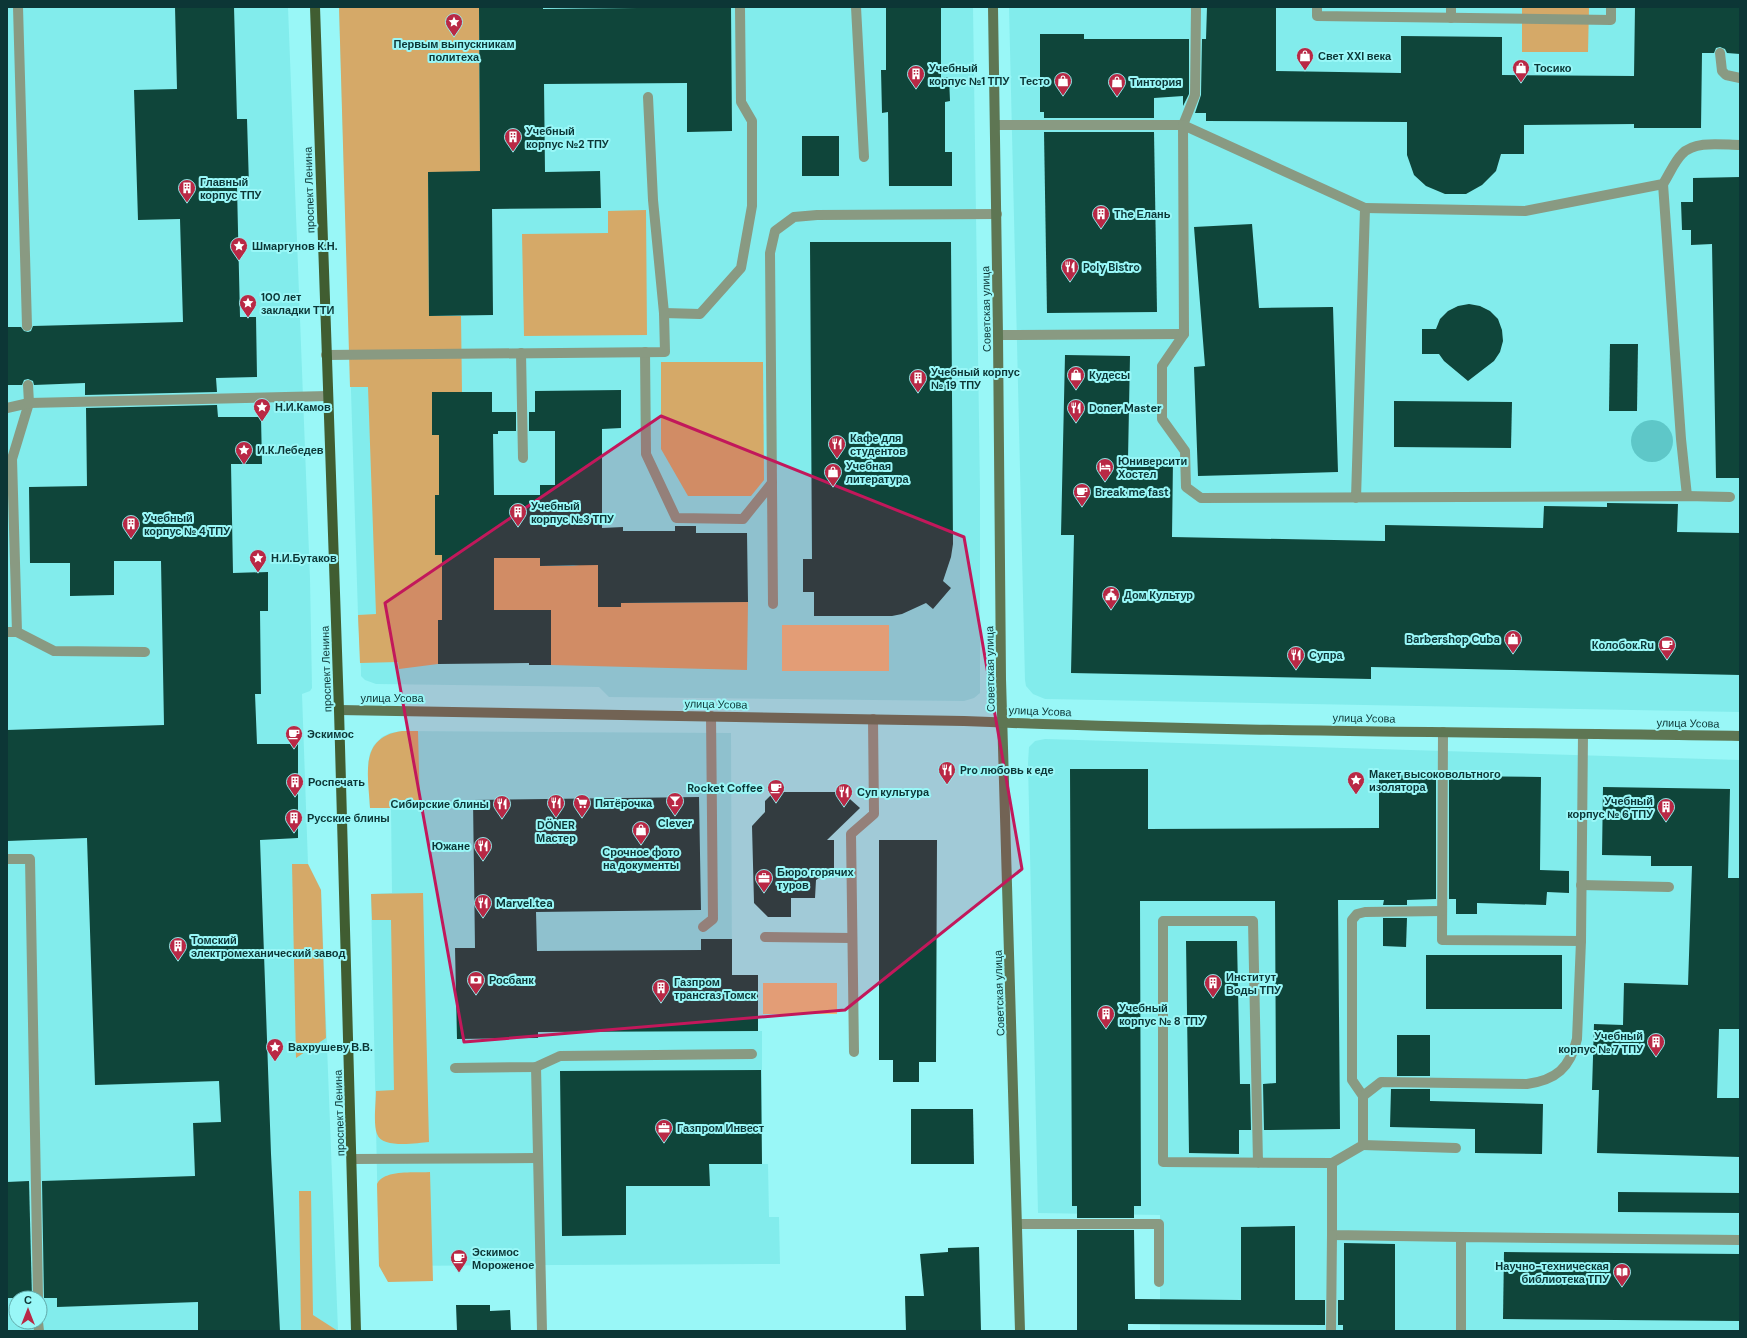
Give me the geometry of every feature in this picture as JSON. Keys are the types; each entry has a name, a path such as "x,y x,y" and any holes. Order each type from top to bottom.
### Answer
{"main road":[{"name":"проспект Ленина","path":"314,7 339,710 356,1331"},
{"name":"Советская улица","path":"993,7 1003,722 1020,1331"},
{"name":"улица Усова","path":"339,710 873,719 1443,732 1740,736"}],"lane":[{"path":"18,7 27,326"},
{"path":"664,313 700,314 741,268 752,206 752,120 741,102 740,7"},
{"path":"856,7 864,157"},
{"path":"1196,7 1195,95 1183,125 1184,334 1162,366 1162,419 1185,451 1186,487 1201,498 1730,497"},
{"path":"1317,7 1317,16 1611,20 1611,7"},
{"path":"1451,7 1451,18"},
{"path":"1720,53 1722,71 1726,76 1740,78"},
{"path":"326,355 665,352 664,313 653,200 648,97"},
{"path":"995,125 1183,125 1365,208 1526,211 1664,184"},
{"path":"1686,496 1664,184 1682,154 1691,148 1703,145 1740,145"},
{"path":"1356,498 1365,208"},
{"path":"773,604 770,253 775,231 794,217 817,215 997,214"},
{"path":"998,335 1184,334"},
{"path":"645,352 646,454 676,518 743,519 772,483"},
{"path":"521,353 523,458"},
{"path":"28,385 29,403 12,459 12,632 54,651 145,652"},
{"path":"7,408 29,403 328,396"},
{"path":"703,927 713,919 711,716"},
{"path":"854,1052 851,834 874,814 873,719"},
{"path":"1443,732 1442,940 1580,941"},
{"path":"1364,1096 1381,1082 1527,1084 1541,1082 1555,1076 1566,1066 1574,1054 1577,1039 1580,941 1583,734"},
{"path":"7,859 30,859 38,1290"},
{"path":"1581,885 1669,887"},
{"path":"1363,1145 1364,1096 1352,1080 1352,920 1357,914 1365,912 1442,911"},
{"path":"1258,1163 1254,922 1163,921 1163,1162 1258,1163 1332,1163 1363,1145 1456,1148"},
{"path":"765,937 852,938"},
{"path":"455,1068 536,1067 560,1056 752,1054"},
{"path":"536,1067 542,1331"},
{"path":"352,1159 538,1158"},
{"path":"1331,1331 1332,1163"},
{"path":"1017,1224 1159,1224 1159,1282"},
{"path":"1332,1235 1740,1240"},
{"path":"1461,1237 1461,1331"}],"highlighted area":[{"path":"661,416 964,537 1022,869 845,1010 464,1042 385,603"}],"shaded area":[{"path":"7,7 288,7 310,579 312,688 310,691 302,694 308,864 321,890 338,1331 7,1331"},
{"path":"339,7 973,7 980,491 980,693 974,698 964,701 609,697 599,687 376,684 365,680 361,676"},
{"path":"339,7 479,7 480,171 428,173 429,316 461,316 462,392 439,435 439,495 435,495 435,555 442,555 442,620 438,664 399,669 398,662 360,663 358,615 376,614 368,387 350,387"},
{"path":"1009,7 1740,7 1740,712 1045,699 1033,694 1026,686 1025,680"},
{"path":"1522,7 1589,7 1588,52 1522,52"},
{"path":"646,210 647,335 524,336 522,234 608,233 608,211"},
{"path":"661,362 763,362 764,480 751,496 688,496 661,449"},
{"path":"1652,420 1667,426 1673,441 1667,456 1652,462 1637,456 1631,441 1637,426"},
{"path":"494,558 540,558 540,566 573,566 598,562 598,607 621,607 621,603 748,602 747,670 551,665 551,610 526,610 526,620 494,620"},
{"path":"782,625 889,625 889,671 782,671"},
{"path":"402,731 731,733 732,975 758,975 758,1031 762,1031 762,1164 768,1164 769,1217 779,1217 780,1264 379,1266 371,894 392,893 391,808 370,808 368,764 370,753 374,745 382,737 390,733"},
{"path":"402,731 418,731 420,808 370,808 368,770 372,749 379,741 388,735"},
{"path":"1045,739 1740,760 1740,1331 1160,1331 1160,1215 1038,1213 1028,763 1029,747 1035,741"},
{"path":"292,864 308,864 321,890 326,1038 296,1058"},
{"path":"423,893 429,1142 400,1144 386,1142 380,1139 376,1130 376,1091 394,1090 391,920 372,920 371,894"},
{"path":"763,983 837,983 837,1014 763,1014"},
{"path":"430,1172 433,1281 388,1282 379,1266 377,1184 381,1179 393,1174"},
{"path":"299,1191 311,1191 313,1315 338,1331 301,1331"}],"building":[{"name":"Главный корпус ТПУ","path":"175,7 234,7 237,119 247,119 249,186 237,187 240,317 256,317 257,377 216,378 217,392 85,395 85,383 34,385 33,381 28,379 24,380 22,385 7,385 7,327 21,327 24,331 28,332 31,331 33,326 183,322 180,219 138,220 134,90 177,89"},
{"name":"Учебный корпус №2 ТПУ","path":"479,7 543,7 543,9 731,7 732,131 687,132 687,83 544,84 545,172 600,171 601,208 492,209 493,315 429,316 428,172 480,171"},
{"name":"Учебный корпус №1 ТПУ","path":"886,7 941,7 941,77 949,77 950,101 945,102 945,152 952,152 952,186 889,186 888,112 882,113 881,70 886,70"},
{"path":"1207,7 1276,7 1276,71 1401,73 1401,36 1502,37 1502,75 1634,76 1635,7 1740,7 1740,54 1727,53 1725,49 1720,47 1716,48 1714,53 1702,53 1701,128 1634,128 1634,124 1524,125 1524,154 1501,154 1496,171 1482,185 1466,194 1445,194 1426,186 1414,175 1407,155 1407,122 1206,121 1206,113 1195,113 1201,95 1202,39 1206,39"},
{"path":"1040,34 1084,34 1084,39 1189,39 1189,94 1183,106 1183,96 1154,98 1154,118 1044,118 1044,112 1040,112"},
{"name":"The Елань","path":"1044,132 1154,132 1157,312 1047,313"},
{"path":"802,136 839,136 839,176 802,176"},
{"path":"1740,177 1740,478 1716,478 1712,244 1691,245 1691,230 1682,230 1681,202 1693,202 1693,178"},
{"path":"1252,224 1259,308 1333,307 1338,472 1198,476 1194,367 1205,366 1194,227"},
{"path":"810,242 951,242 953,544 951,557 943,581 951,588 933,609 926,603 902,614 892,616 814,616 814,592 803,592 803,559 812,559"},
{"path":"1469,304 1480,306 1490,311 1498,319 1502,330 1503,341 1500,352 1494,361 1468,381 1444,361 1439,354 1422,354 1422,329 1436,329 1440,319 1448,311 1458,306"},
{"path":"1610,344 1638,344 1637,411 1609,411"},
{"path":"1065,355 1130,356 1128,459 1173,459 1172,537 1385,541 1385,525 1543,528 1544,506 1607,507 1607,503 1678,504 1677,532 1740,533 1740,675 1371,667 1371,679 1071,673 1074,535 1061,535"},
{"name":"Учебный корпус №3 ТПУ","path":"621,390 621,428 602,429 602,528 623,527 623,531 675,531 675,526 696,526 696,533 747,533 748,602 621,603 621,607 598,607 598,565 540,566 540,558 494,558 494,610 551,610 551,665 529,665 529,663 438,664 438,620 442,620 442,555 435,555 435,495 439,495 439,435 432,435 432,392 492,392 492,412 516,412 516,431 498,431 498,434 493,434 494,495 540,495 540,485 555,485 555,431 529,431 529,412 535,412 535,391"},
{"path":"1394,401 1512,402 1511,448 1394,447"},
{"name":"Томский электромеханический завод","path":"217,405 218,417 261,417 262,464 231,464 233,573 268,572 268,611 260,611 261,694 255,694 257,744 298,744 298,838 260,840 271,1154 280,1331 198,1331 198,1302 57,1307 57,1298 48,1298 48,1290 44,1290 42,1181 195,1176 193,1123 221,1122 219,1081 95,1085 87,838 7,841 7,730 164,725 161,561 114,561 114,595 70,596 70,563 30,563 29,487 87,486 86,408"},
{"name":"Учебный корпус № 8 ТПУ","path":"1070,769 1148,769 1148,829 1379,828 1379,775 1436,776 1436,899 1407,900 1407,905 1383,905 1384,900 1338,900 1340,1129 1264,1130 1263,1084 1276,1083 1275,901 1140,901 1141,1206 1134,1206 1134,1218 1077,1218 1077,1206 1072,1206"},
{"path":"1449,776 1541,777 1540,870 1569,871 1569,893 1547,892 1546,905 1477,903 1477,914 1456,914 1456,899 1449,899"},
{"path":"1603,787 1730,789 1728,878 1740,878 1740,1029 1719,1029 1717,1098 1740,1098 1740,1157 1597,1153 1599,1090 1592,1090 1594,1024 1623,1025 1624,983 1688,985 1692,866 1651,866 1651,856 1602,855"},
{"path":"774,792 842,792 860,808 827,840 834,840 834,868 816,880 815,898 791,898 791,917 768,917 754,903 752,826 765,812 765,801"},
{"path":"699,797 701,910 536,912 537,951 701,950 701,939 732,939 732,975 758,975 758,1031 538,1032 538,1038 457,1039 455,948 475,948 473,800"},
{"path":"879,840 937,840 936,1062 919,1062 919,1082 893,1082 893,1060 879,1060"},
{"path":"1383,918 1407,918 1406,947 1383,946"},
{"path":"1186,941 1237,941 1240,1084 1250,1084 1251,1130 1239,1130 1239,1154 1189,1153"},
{"path":"1426,955 1562,955 1562,1009 1426,1009"},
{"path":"1397,1035 1430,1035 1430,1076 1397,1076"},
{"path":"761,1070 762,1164 709,1164 710,1186 626,1186 626,1235 562,1236 560,1071"},
{"path":"1391,1089 1430,1089 1430,1101 1543,1104 1542,1154 1475,1153 1475,1129 1390,1127"},
{"path":"911,1109 973,1109 974,1164 911,1164"},
{"path":"29,1181 32,1290 8,1290 8,1298 7,1298 7,1182"},
{"path":"1618,1192 1740,1193 1740,1213 1618,1212"},
{"path":"1295,1226 1295,1300 1325,1300 1325,1325 1128,1324 1128,1331 1077,1331 1077,1230 1134,1230 1135,1299 1241,1300 1241,1227"},
{"path":"1344,1243 1395,1244 1395,1331 1343,1331 1343,1325 1338,1325 1338,1300 1344,1300"},
{"path":"979,1247 981,1331 906,1331 905,1296 924,1296 920,1254 948,1252 948,1248"},
{"name":"Научно-техническая библиотека ТПУ","path":"1504,1252 1740,1254 1740,1321 1503,1319"},
{"path":"456,1305 490,1305 490,1311 510,1310 511,1331 457,1331"}],"place":[{"name":"Первым выпускникам политеха","path":"454,37"},
{"name":"Свет XXI века","path":"1305,71"},
{"name":"Тосико","path":"1521,83"},
{"name":"Учебный корпус №1 ТПУ","path":"916,89"},
{"name":"Тесто","path":"1063,96"},
{"name":"Тинтория","path":"1117,97"},
{"name":"Учебный корпус №2 ТПУ","path":"513,152"},
{"name":"Главный корпус ТПУ","path":"187,203"},
{"name":"The Елань","path":"1101,229"},
{"name":"Шмаргунов К.Н.","path":"239,261"},
{"name":"Poly Bistro","path":"1070,282"},
{"name":"100 лет закладки ТТИ","path":"248,318"},
{"name":"Кудесы","path":"1076,390"},
{"name":"Учебный корпус № 19 ТПУ","path":"918,393"},
{"name":"Н.И.Камов","path":"262,422"},
{"name":"Doner Master","path":"1076,423"},
{"name":"Кафе для студентов","path":"837,459"},
{"name":"И.К.Лебедев","path":"244,465"},
{"name":"Юниверсити Хостел","path":"1105,482"},
{"name":"Учебная литература","path":"833,487"},
{"name":"Break me fast","path":"1082,507"},
{"name":"Учебный корпус №3 ТПУ","path":"518,527"},
{"name":"Учебный корпус № 4 ТПУ","path":"131,539"},
{"name":"Н.И.Бутаков","path":"258,573"},
{"name":"Дом Культур","path":"1111,610"},
{"name":"Barbershop Cuba","path":"1513,654"},
{"name":"Колобок.Ru","path":"1667,660"},
{"name":"Супра","path":"1296,670"},
{"name":"Эскимос","path":"294,749"},
{"name":"Pro любовь к еде","path":"947,785"},
{"name":"Макет высоковольтного изолятора","path":"1356,795"},
{"name":"Роспечать","path":"295,797"},
{"name":"Rocket Coffee","path":"776,803"},
{"name":"Суп культура","path":"844,807"},
{"name":"Clever","path":"675,816"},
{"name":"DÖNER Мастер","path":"556,818"},
{"name":"Пятёрочка","path":"582,818"},
{"name":"Сибирские блины","path":"502,819"},
{"name":"Учебный корпус № 6 ТПУ","path":"1666,822"},
{"name":"Русские блины","path":"294,833"},
{"name":"Срочное фото на документы","path":"641,845"},
{"name":"Южане","path":"483,861"},
{"name":"Бюро горячих туров","path":"764,893"},
{"name":"Marvel.tea","path":"483,918"},
{"name":"Томский электромеханический завод","path":"178,961"},
{"name":"Росбанк","path":"476,995"},
{"name":"Институт Воды ТПУ","path":"1213,998"},
{"name":"Газпром трансгаз Томск","path":"661,1003"},
{"name":"Учебный корпус № 8 ТПУ","path":"1106,1029"},
{"name":"Учебный корпус № 7 ТПУ","path":"1656,1057"},
{"name":"Вахрушеву В.В.","path":"275,1062"},
{"name":"Газпром Инвест","path":"664,1143"},
{"name":"Эскимос Мороженое","path":"459,1273"},
{"name":"Научно-техническая библиотека ТПУ","path":"1622,1287"}]}
